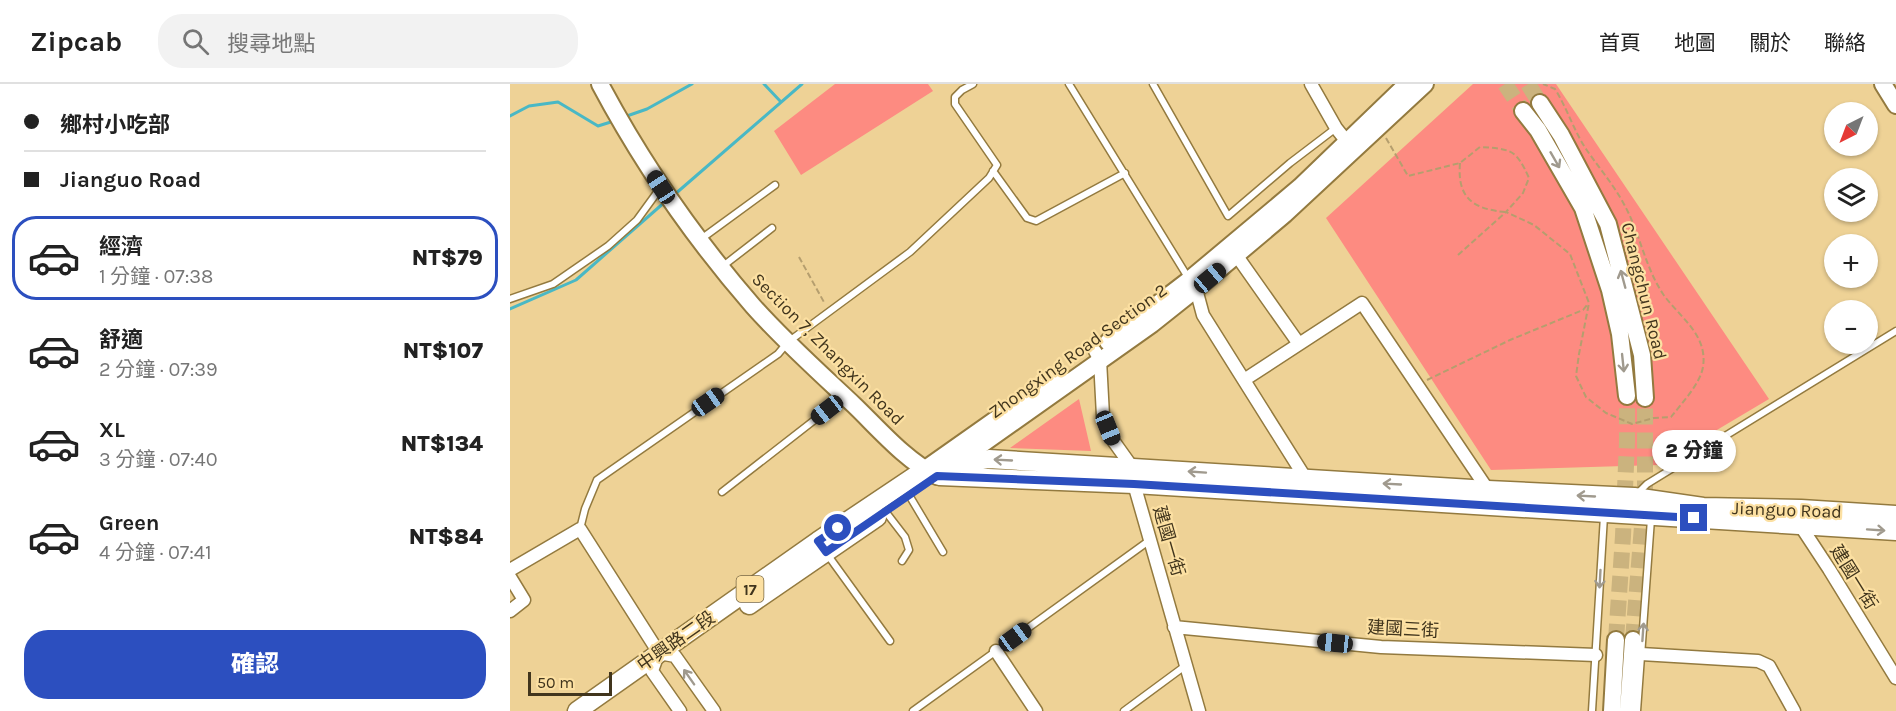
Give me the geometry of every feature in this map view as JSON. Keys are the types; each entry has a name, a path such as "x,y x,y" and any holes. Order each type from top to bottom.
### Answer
{"main road":[{"name":"Jianguo Road","path":"937,470 989,459 1133,476 1609,510 1639,505 1801,509 1896,516"},
{"name":"中興路二段","path":"822,546 885,511 909,495 937,470"},
{"name":"中興路二段","path":"577,711 667,654 822,546 937,470"},
{"name":"Jianguo Road","path":"1133,476 1306,479 1488,490 1639,505 1800,525 1896,531"},
{"name":"中興路二段","path":"597,711 652,671 667,654"}],"street":[{"path":"600,84 626,132 661,187"},
{"path":"1311,84 1336,128 1350,146"},
{"name":"Zhongxing Road Section 2","path":"937,470 1192,285 1233,251 1300,187 1350,146 1407,84"},
{"name":"Zhongxing Road Section 2","path":"1350,146 1380,128 1425,84"},
{"path":"1883,84 1896,105"},
{"name":"Changchun Road","path":"1540,103 1561,135 1608,224 1642,354 1645,398"},
{"name":"Changchun Road","path":"1523,111 1538,130 1583,208 1620,334 1627,396"},
{"name":"Section 7, Zhangxin Road","path":"661,187 721,267 753,306 788,342 845,397 937,470"},
{"path":"1233,251 1299,344"},
{"path":"1192,285 1203,315 1306,479"},
{"path":"1244,380 1362,303 1488,490"},
{"name":"Zhongxing Road Section 2","path":"937,470 1097,355"},
{"name":"建國一街","path":"1097,355 1103,416 1112,439 1133,476 1199,711"},
{"name":"建國一街","path":"1800,525 1896,678"},
{"path":"510,570 580,529 667,654 714,711"},
{"path":"510,577 524,600 510,611"},
{"name":"建國三街","path":"1174,627 1381,647 1596,655"},
{"path":"1612,711 1616,640"},
{"path":"1628,711 1637,647 1758,661 1769,666 1794,711"},
{"path":"996,651 1036,711"},
{"path":"652,671 680,711"}],"lane":[{"path":"580,529 585,509 597,480 778,354 788,342 910,252 989,178 997,165 955,104 955,97 973,84"},
{"path":"1069,84 1192,285"},
{"path":"1153,84 1228,216 1290,163 1336,128"},
{"path":"993,171 1027,218 1036,221 1125,173"},
{"path":"700,240 775,184"},
{"path":"510,299 553,284 608,246 637,220 661,187"},
{"path":"721,267 772,228"},
{"path":"1637,711 1639,505 1647,484 1896,331"},
{"path":"722,492 845,397"},
{"path":"909,495 943,552"},
{"path":"1592,711 1609,510"},
{"path":"885,511 905,537 909,550 902,561"},
{"path":"913,711 1151,540"},
{"path":"822,546 890,641"},
{"path":"1124,711 1185,666"}],"path":[{"path":"1460,163 1459,177 1465,196 1476,205 1491,211 1506,212 1534,225 1570,254 1589,303 1576,376 1586,397 1606,413 1632,424 1654,418 1671,417 1693,389 1703,368 1702,351 1698,338 1688,321 1663,294 1626,207 1608,177 1585,148 1555,89 1543,84"},
{"path":"1380,128 1408,176 1460,163 1480,147 1508,149 1522,161 1529,178 1522,193 1506,212 1458,255"},
{"path":"799,257 829,312"},
{"path":"1418,384 1510,340 1583,310 1589,303"}],"shaded area":[{"path":"835,84 928,84 933,91 801,175 774,131"},
{"path":"1473,84 1556,84 1769,399 1658,465 1491,470 1326,218"},
{"path":"1079,399 1091,451 1010,448"}],"waterway":[{"path":"624,117 647,109 692,84"},
{"path":"764,84 781,102"},
{"path":"674,195 802,84"},
{"path":"510,116 529,106 558,102 598,126 614,121"},
{"path":"510,309 576,280 666,201"}],"tunnel":[{"path":"1505,84 1523,111"},
{"path":"1528,84 1540,103"},
{"path":"1616,640 1623,536 1627,396"},
{"path":"1633,640 1645,488 1645,398"}],"route":[{"path":"838,528 818,541 826,552 937,476 1134,484 1694,518"}]}
